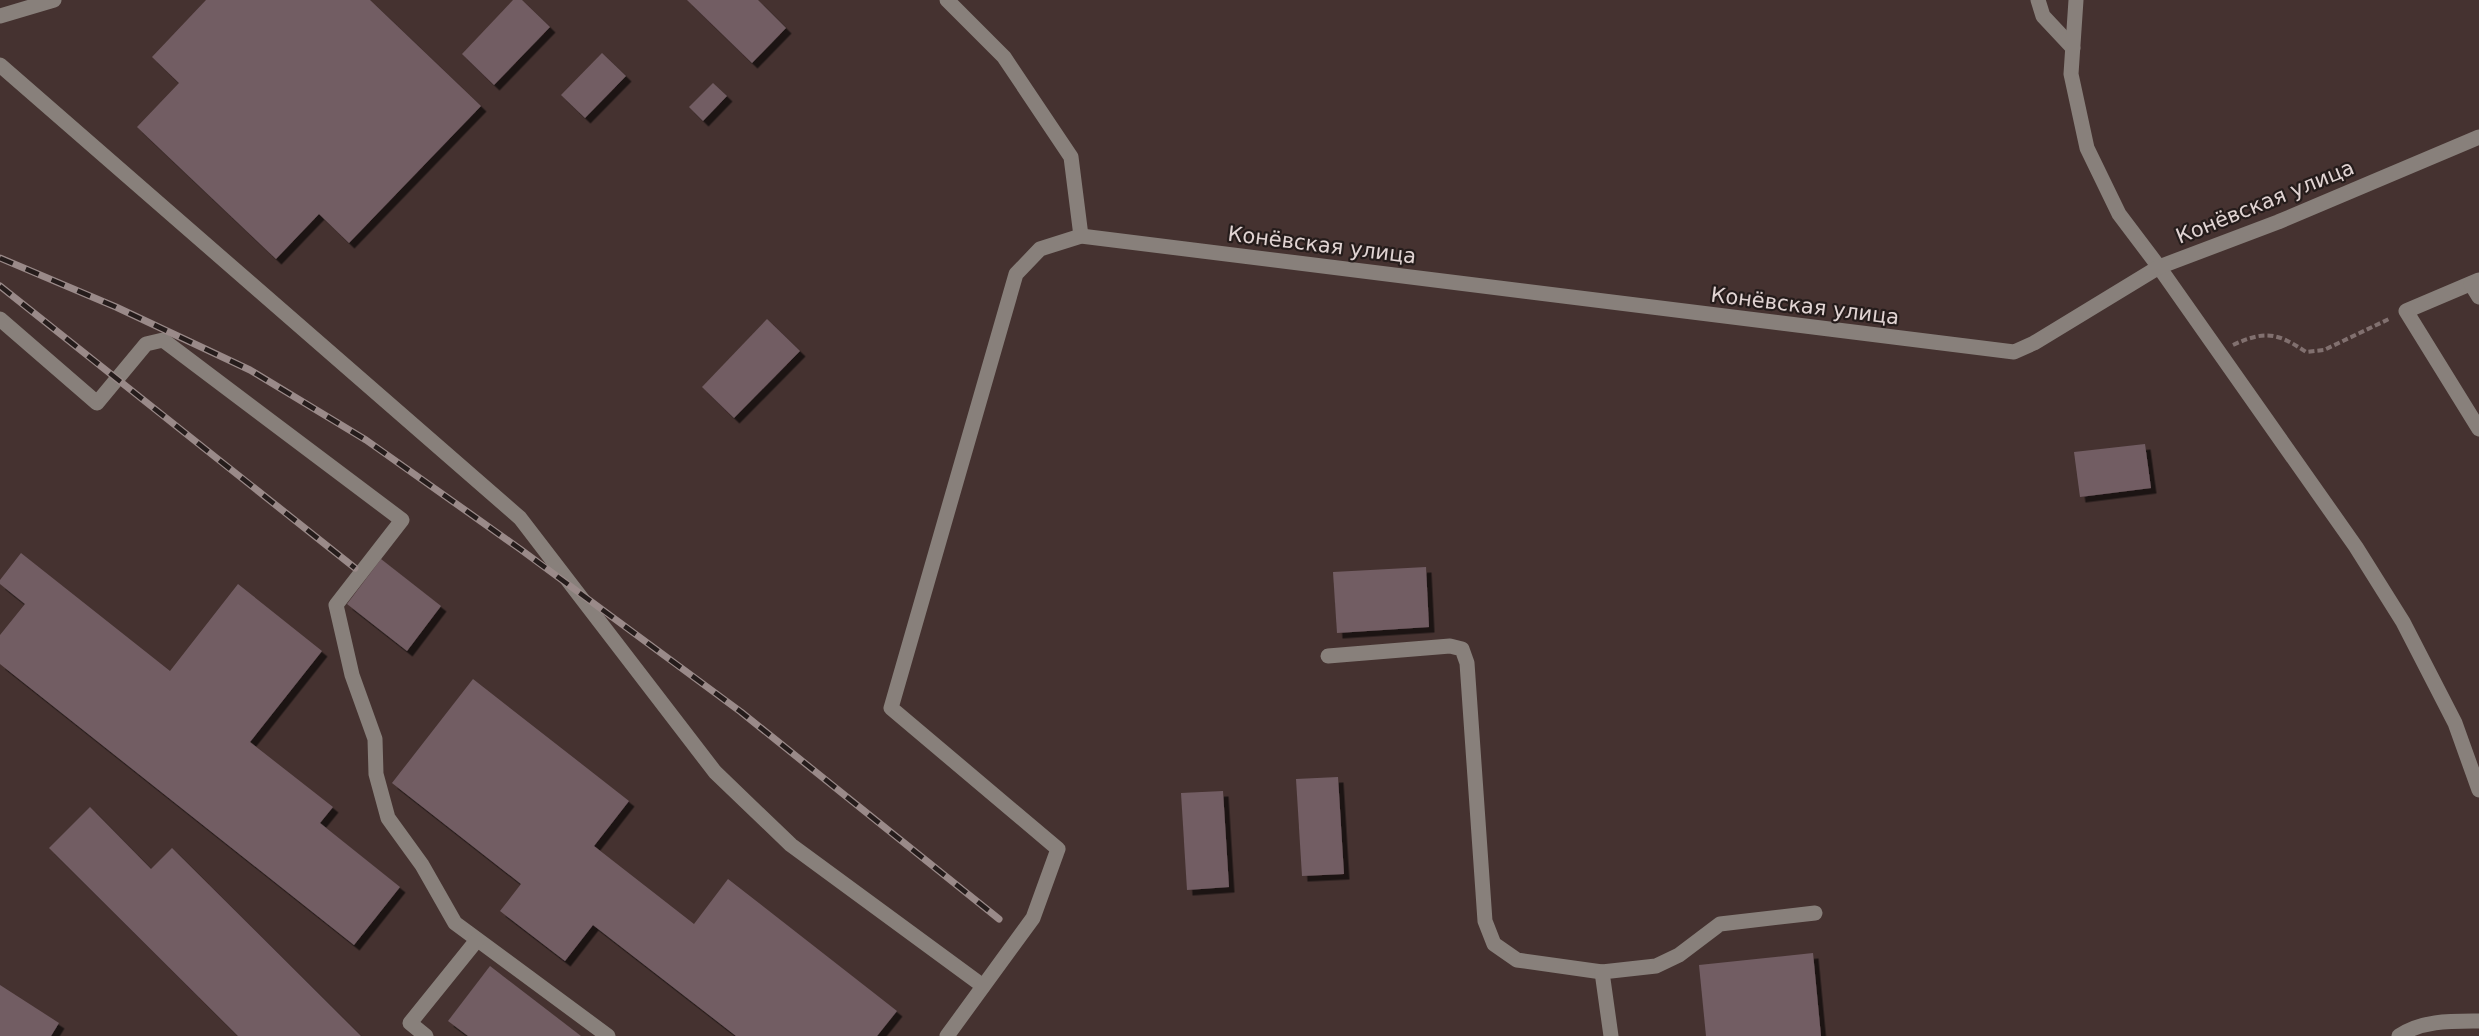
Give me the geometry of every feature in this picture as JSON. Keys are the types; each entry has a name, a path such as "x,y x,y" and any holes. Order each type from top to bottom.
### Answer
{"street":[{"path":"0,16 54,0"},
{"path":"947,0 1004,57 1071,157 1081,236 1040,249 1016,274 891,708 1058,849 1033,918 947,1036"},
{"path":"2038,0 2043,16 2073,48"},
{"path":"2076,0 2071,74 2087,148 2119,214 2219,351 2356,547 2403,622 2455,723 2479,790"},
{"path":"0,65 520,518 715,772 791,846 983,986"},
{"name":"Конёвская улица","path":"1081,236 2014,352 2034,343 2159,267 2278,222 2479,137"},
{"path":"2479,297 2475,282 2406,311 2479,429"},
{"path":"0,319 97,403 146,344 164,340 402,520 336,605 352,675 375,739 376,774 388,818 422,865 455,923 608,1036"},
{"path":"1328,656 1450,646 1462,649 1467,663 1485,921 1494,944 1516,960 1602,972 1656,966 1679,954 1720,924 1815,913"},
{"path":"426,1036 410,1023 477,940"},
{"path":"1602,972 1611,1036"},
{"path":"2399,1036 2409,1029 2446,1021 2479,1021"}],"path":[{"path":"2219,351 2254,335 2283,336 2306,352 2324,350 2406,311"}],"building":[{"path":"206,0 370,0 481,106 349,243 319,214 276,259 137,127 179,83 152,57"},
{"path":"513,0 522,0 550,27 494,85 462,54"},
{"path":"687,0 758,0 786,28 752,63"},
{"path":"602,53 626,76 585,118 561,95"},
{"path":"713,83 727,96 703,121 689,107"},
{"path":"767,319 800,351 734,418 702,387"},
{"path":"2145,444 2151,488 2080,497 2074,452"},
{"path":"21,553 170,671 238,584 322,651 250,742 333,807 320,823 400,887 354,945 0,664 0,635 25,604 0,584 0,580"},
{"path":"381,559 441,606 407,651 347,604"},
{"path":"1426,567 1429,627 1337,633 1333,572"},
{"path":"473,679 629,801 594,846 694,924 728,879 897,1011 877,1036 736,1036 593,925 565,961 500,911 521,884 392,783"},
{"path":"1338,777 1344,874 1302,876 1296,779"},
{"path":"1223,791 1229,887 1187,890 1181,793"},
{"path":"90,807 151,869 172,848 361,1036 238,1036 49,848"},
{"path":"1813,953 1821,1036 1706,1036 1699,965"},
{"path":"490,966 581,1036 468,1036 448,1021"},
{"path":"0,985 59,1023 51,1036 0,1036"}],"railway":[{"path":"0,258 116,307 250,370 366,440 520,549 741,712 999,919"},
{"path":"0,286 355,568"}]}
